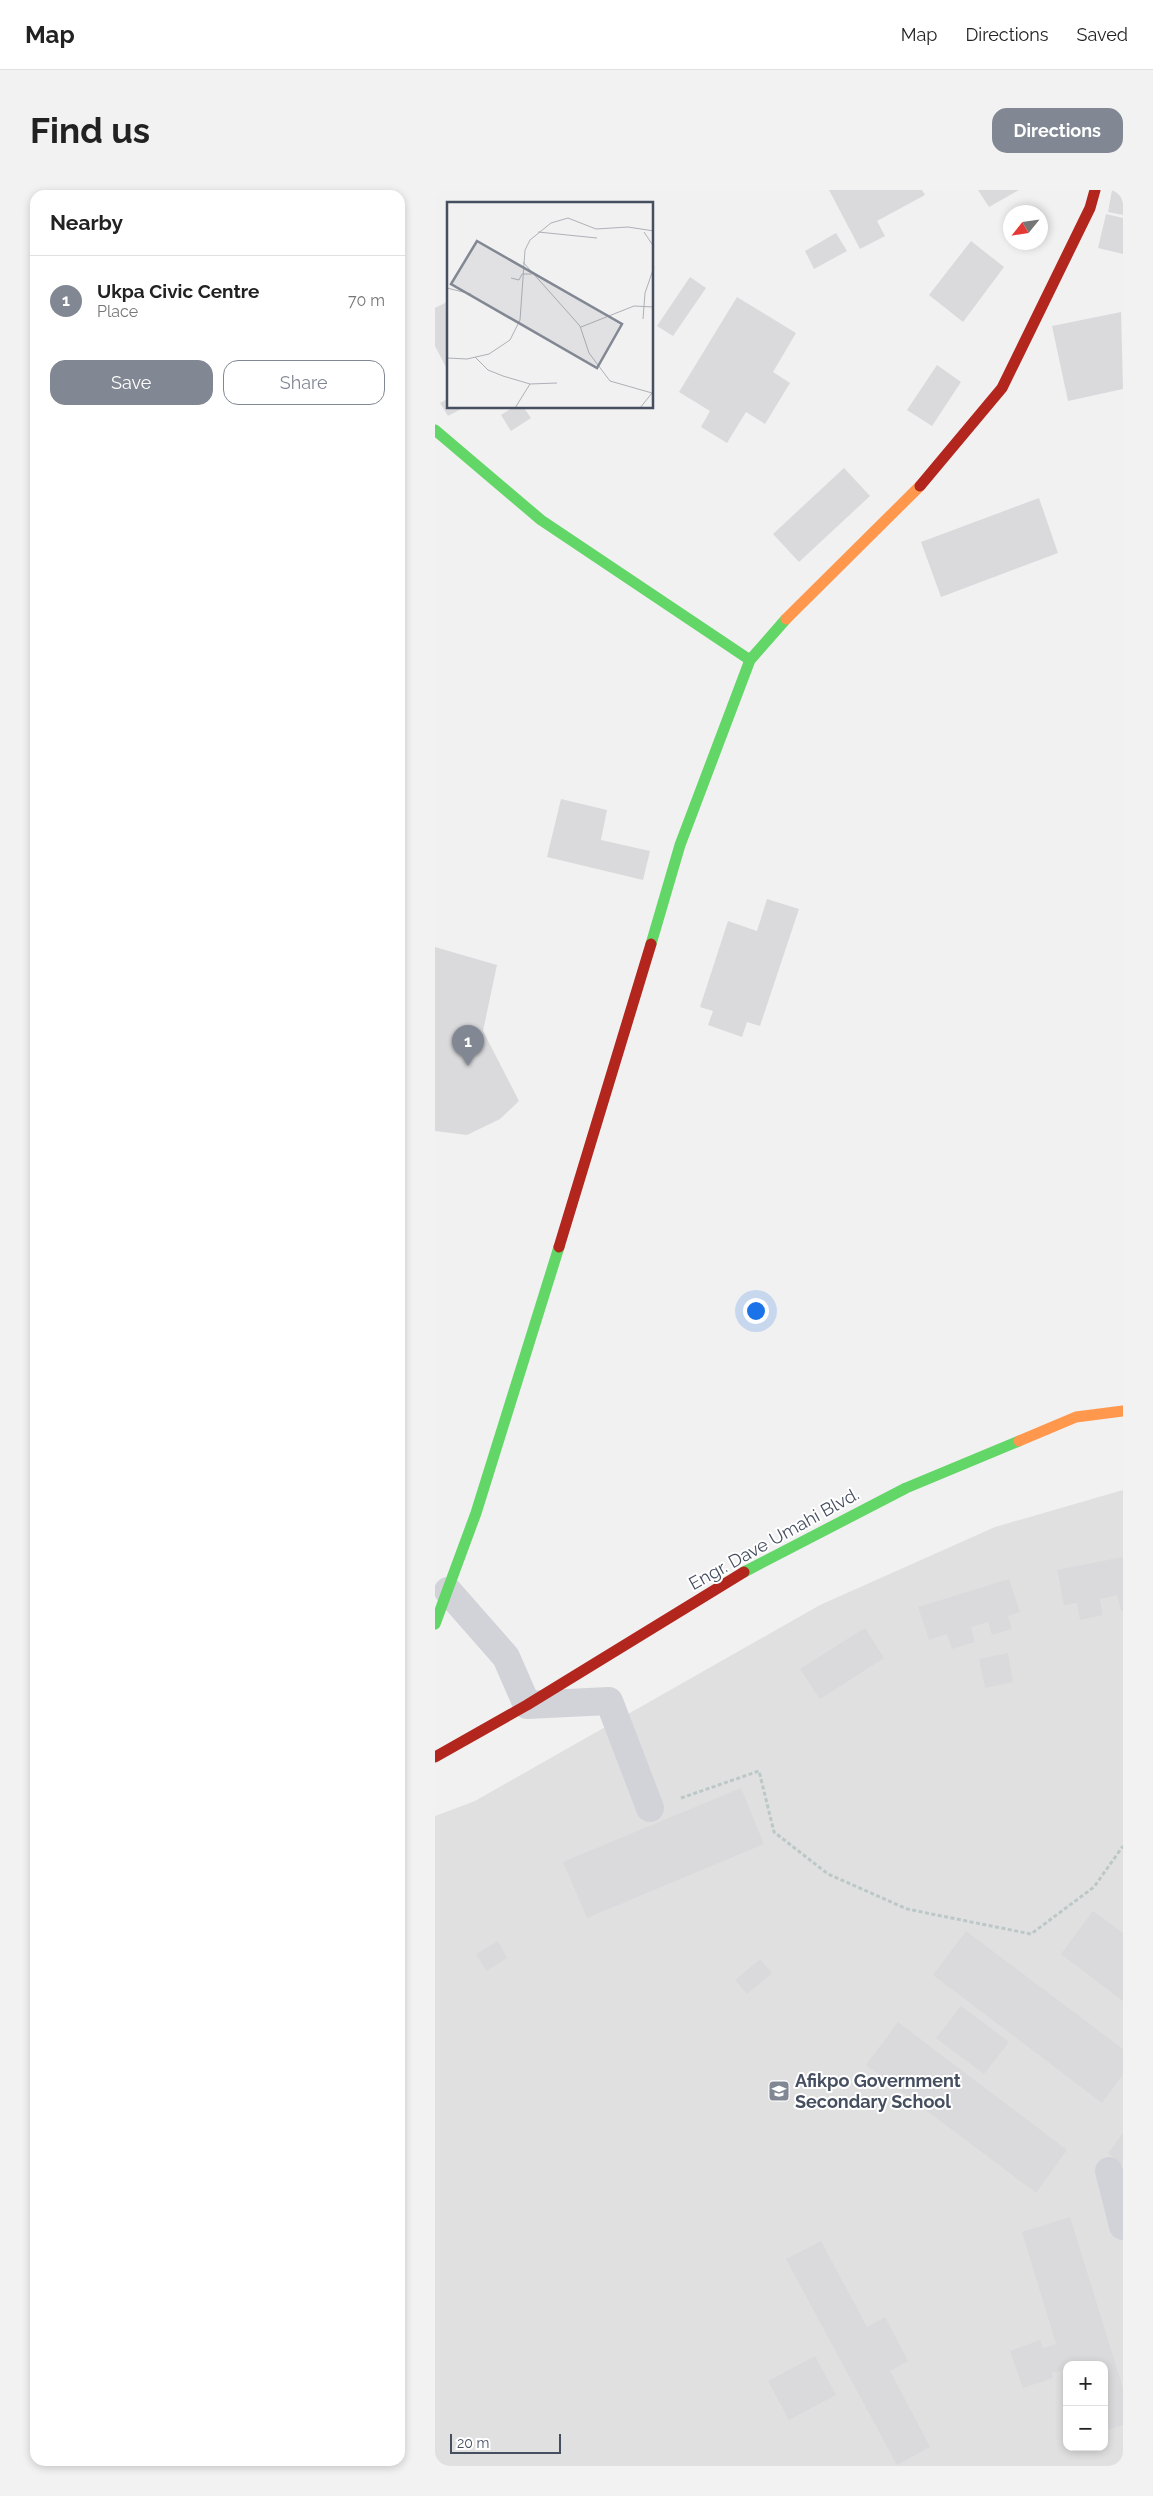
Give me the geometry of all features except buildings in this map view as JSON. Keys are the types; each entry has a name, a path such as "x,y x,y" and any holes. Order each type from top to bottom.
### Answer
{"street":[{"path":"435,1624 476,1513 563,1235 680,845 750,660 778,627 895,514 937,468 1002,388 1090,208 1095,190"},
{"path":"435,430 541,520 750,660"},
{"name":"Engr. Dave Umahi Blvd.","path":"435,1757 527,1704 757,1564 905,1488 1076,1417 1123,1411"},
{"path":"448,1591 505,1657 527,1704 609,1701 650,1808"},
{"path":"1109,2171 1123,2226"}],"path":[{"path":"650,1808 759,1772 774,1832 828,1874 907,1910 1031,1934 1094,1887 1123,1846"}],"shaded area":[{"name":"Afikpo Government Secondary School","path":"1123,1490 1123,2466 435,2466 435,1816 475,1801 820,1605 995,1527"}],"traffic: fast":[{"path":"435,430 541,520 750,660"},
{"path":"651,944 680,845 750,660 786,619"},
{"path":"435,1624 476,1513 559,1247"},
{"path":"744,1572 906,1488 1019,1441"}],"traffic: slow":[{"path":"786,619 920,486"},
{"path":"1019,1441 1076,1417 1123,1411"}],"traffic: jam":[{"path":"920,486 1002,388 1090,208 1095,190"},
{"path":"559,1247 651,944"},
{"path":"435,1757 527,1705 744,1572"}],"place":[{"name":"Ukpa Civic Centre","path":"468,1066"},
{"name":"Afikpo Government Secondary School","path":"779,2091"}]}
